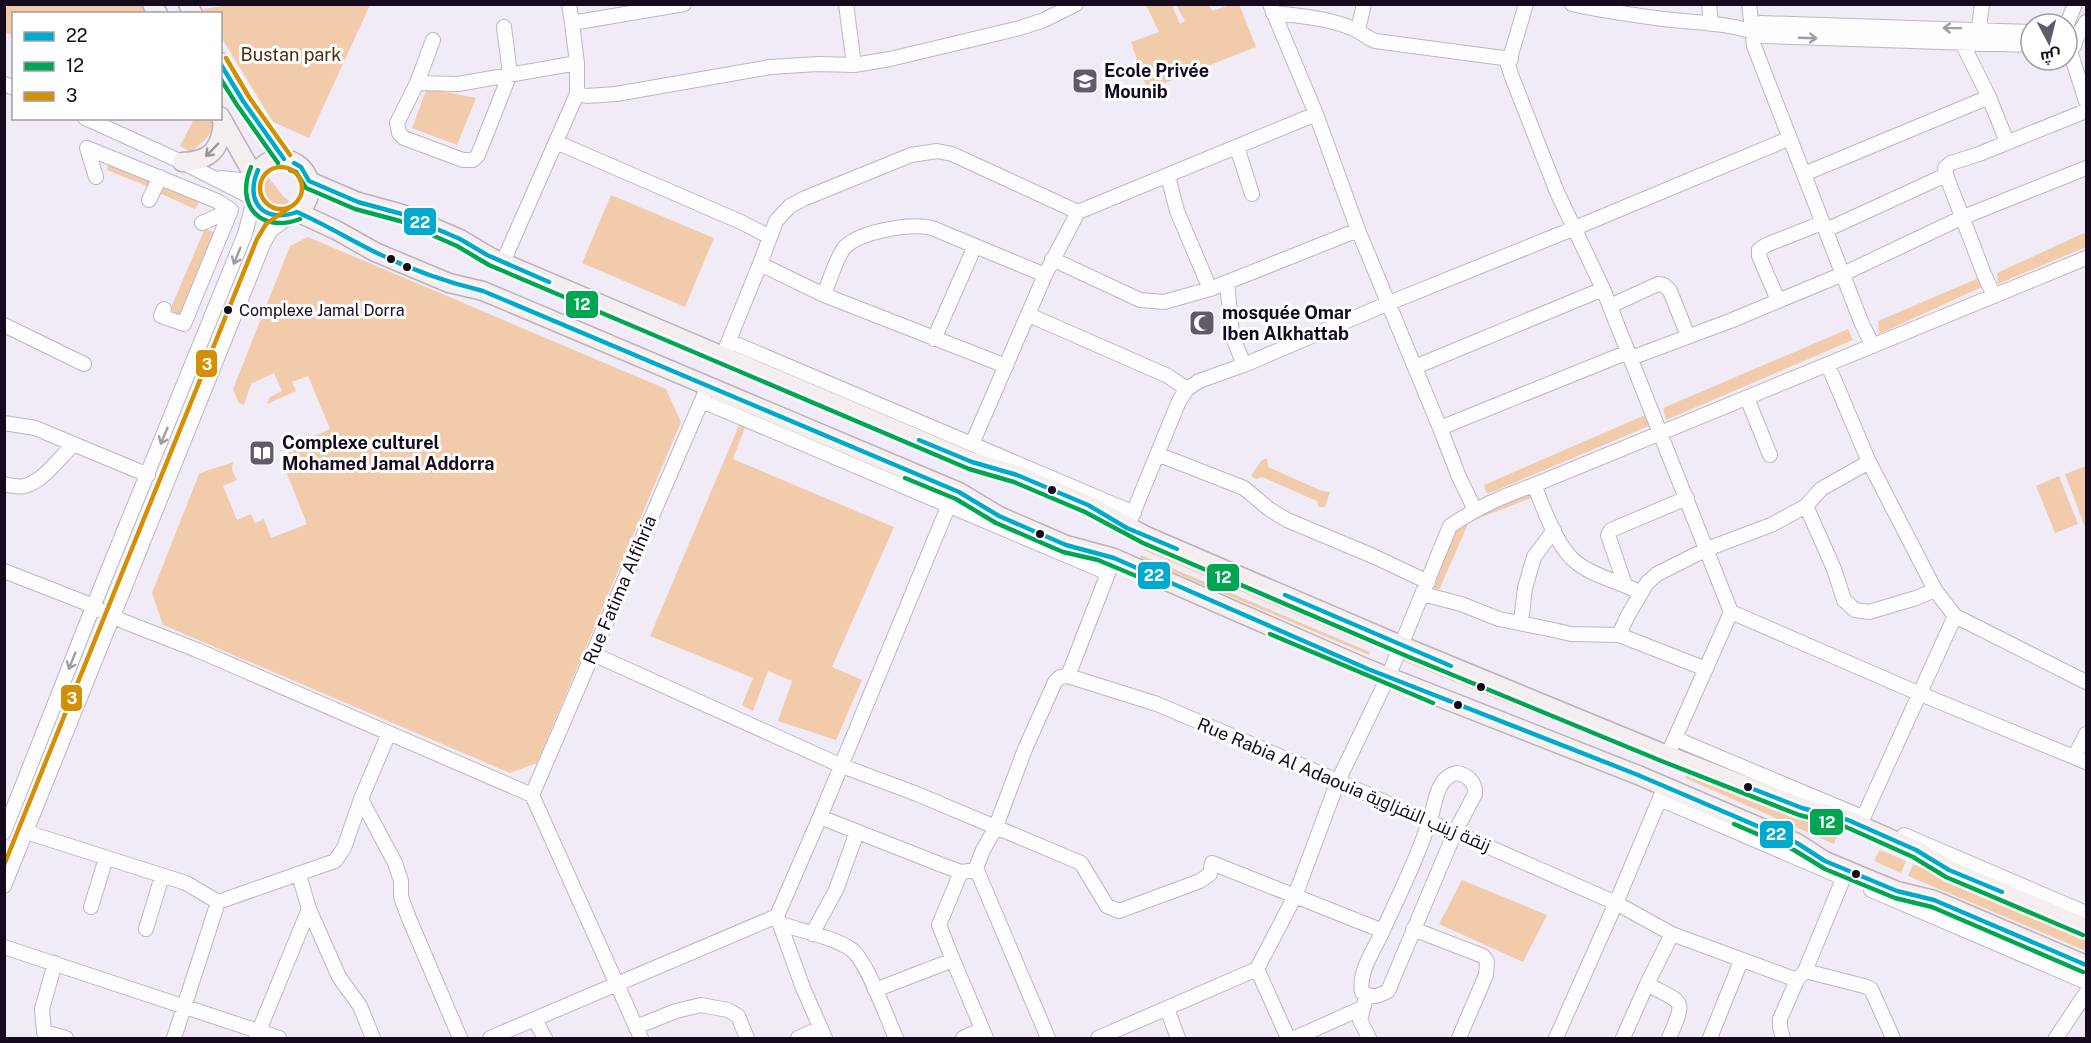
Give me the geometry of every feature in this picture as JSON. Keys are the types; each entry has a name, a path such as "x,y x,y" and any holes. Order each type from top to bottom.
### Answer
{"main road":[{"path":"222,65 243,101 284,159 301,167 309,181 308,198 295,213 278,217 264,212 222,118"},
{"path":"182,162 200,160 213,152 221,138 222,120"},
{"path":"253,189 264,164 284,159"},
{"path":"309,181 358,202 402,214 460,239 503,262 726,348 972,462 1008,471 1088,505 1131,520 1401,645 1802,808 1848,820 1916,850 1949,870 2086,928"},
{"path":"295,213 343,233 375,252 449,283 483,291 705,393 959,492 999,516 1111,566 1388,677 1662,793 1797,843 1839,871 1892,894 1934,900 2086,965"}],"street":[{"path":"503,262 577,94 577,63 569,4"},
{"path":"572,23 684,4"},
{"path":"846,4 854,65"},
{"path":"577,94 587,96 616,94 770,67 818,64 854,65 890,59 1020,28 1044,20 1076,4"},
{"path":"1358,30 1364,4"},
{"path":"1526,4 1508,65 1512,77 1557,192 1610,306 1731,612 1667,755"},
{"path":"1572,4 1751,30 1763,36 2019,45"},
{"path":"1661,4 1664,19"},
{"path":"1709,4 1711,24"},
{"path":"1749,4 1754,46 1788,139 1873,346"},
{"path":"1978,43 1982,4"},
{"path":"1271,9 1358,30 1375,41 1511,59"},
{"path":"1271,9 1316,114 1358,230 1459,477 1475,510"},
{"path":"1751,30 1761,23 1978,28 2019,31"},
{"path":"434,40 417,83 397,123 399,133 404,138 468,161 473,160 480,151 510,74 504,27"},
{"path":"1962,43 1989,97 2007,142"},
{"path":"417,83 446,85 577,63"},
{"path":"2083,79 2086,101"},
{"path":"1804,174 1989,97"},
{"path":"1994,296 1961,218 1946,175 1946,165 2086,111"},
{"path":"972,444 1052,258 1078,212 1316,114"},
{"path":"5,831 93,607 245,234 253,189 216,178 89,120"},
{"path":"1078,212 951,154 937,151 911,155 796,203 776,220 726,348 972,444 1131,520 1179,401 1187,389 1198,381 1244,365 1788,139"},
{"path":"556,142 741,222 770,237"},
{"path":"1237,147 1252,194"},
{"path":"96,177 87,148 217,201 231,210"},
{"path":"1440,428 1630,355 1688,336 1843,274 1961,218 2086,168"},
{"path":"1778,300 1759,256 1759,250 1766,245 1824,226 1946,175"},
{"path":"1168,176 1177,211 1210,289"},
{"path":"148,200 160,177"},
{"path":"202,223 231,210"},
{"path":"164,309 161,316 184,324 231,210"},
{"path":"4,886 264,242 271,230 295,213"},
{"path":"824,295 847,245 877,232 904,226 920,225 932,228 1045,275"},
{"path":"1052,258 1102,284 1140,300 1164,302 1210,289 1358,230"},
{"path":"934,339 975,246"},
{"path":"1098,1038 1257,969 1294,896 1338,781 1388,677 1450,526 1503,496 2086,258"},
{"path":"760,264 824,295 1006,366"},
{"path":"1227,282 1232,335 1244,365"},
{"path":"1610,306 1658,284 1664,285 1670,291 1688,336"},
{"path":"1415,367 1603,289"},
{"path":"1029,315 1168,376 1187,389"},
{"path":"4,325 84,364"},
{"path":"1828,364 1869,462 1935,590 1954,616 2086,681"},
{"path":"705,393 948,507 1111,566 1068,676 1060,677 1055,682 1025,749 996,829 983,850 976,868 968,872 961,872 820,817"},
{"name":"Rue Fatima Alfihria","path":"532,795 705,393"},
{"path":"1747,398 1770,455"},
{"path":"4,423 35,428 148,474"},
{"path":"4,484 28,486 42,476 74,444"},
{"path":"1157,454 1244,488 1269,509 1287,520 1373,556 1425,588 1461,604 1499,618 1571,634 1619,635 1706,669"},
{"path":"1619,635 1641,593 1657,574 1707,549 1772,525 1806,506 1821,489 1869,462"},
{"path":"1534,485 1554,530 1569,555 1577,563 1641,593"},
{"path":"1625,585 1608,535 1611,530 1687,498"},
{"path":"1806,506 1834,569 1844,600 1855,610 1869,612 1935,590"},
{"path":"798,1038 823,1033 803,988 779,920 948,507"},
{"path":"1521,622 1525,588 1534,557 1554,530"},
{"path":"4,570 197,650 532,795 638,1033 676,1011 701,1005 728,1010 738,1016 747,1038"},
{"path":"1731,612 1918,693 2081,759 2086,734"},
{"path":"1863,818 1954,616"},
{"path":"592,654 842,766 917,794 1081,863 1107,906 1113,910 1119,911 1200,881 1210,874 1212,863 1383,931"},
{"name":"Rue Rabia Al Adaouia زنقة زينب النفزاوية","path":"1068,676 1157,704 1616,903 1672,934 1741,961 1801,976 1871,989 1893,1038"},
{"path":"218,902 299,875 338,858 388,733"},
{"path":"1676,739 2086,913"},
{"path":"1294,1038 1364,1002 1388,991 1455,832 1475,794 1474,785 1463,774 1453,774 1444,780 1438,792 1429,822 1360,984 1364,1002 1361,1022 1369,1038"},
{"path":"1556,1038 1662,793"},
{"path":"360,799 395,862 401,881 401,897 408,916 460,1038"},
{"path":"26,832 199,889 218,902"},
{"path":"812,934 836,890 857,832"},
{"path":"91,907 106,858"},
{"path":"976,868 1048,1038"},
{"path":"1783,1038 1780,1019 1841,884 1839,871"},
{"path":"961,872 939,925 984,1034 963,1038"},
{"path":"299,875 309,909 339,977 360,1006 373,1038"},
{"path":"146,929 162,876"},
{"path":"1892,894 2086,982"},
{"path":"174,1038 218,902"},
{"path":"257,1035 309,909"},
{"path":"490,1038 615,984 779,920 843,945 856,954 896,1038"},
{"path":"1413,929 1483,956 1487,961 1486,975 1459,1038"},
{"path":"1623,1038 1672,934"},
{"path":"4,947 185,1008 257,1035 279,1038"},
{"path":"875,990 953,960"},
{"path":"1710,1038 1741,961"},
{"path":"55,963 42,1009 44,1035 66,1038"},
{"path":"1257,969 1288,1038"},
{"path":"1647,984 1679,1002 1680,1012 1669,1038"},
{"path":"2061,1037 2086,993"},
{"path":"1167,1009 1178,1038"},
{"path":"535,1020 545,1038"}],"green space":[{"path":"1239,4 1256,47 1147,90 1131,42 1159,32 1146,5 1172,5 1180,24 1185,21 1176,5 1209,5 1212,11"},
{"path":"5,5 149,5 153,12 12,12 12,36 5,32"},
{"name":"Bustan park","path":"229,5 370,5 309,138 273,122 222,39 222,12 205,12 203,9"},
{"path":"427,88 476,98 457,145 412,128"},
{"path":"193,120 212,120 210,133 191,152 180,146"},
{"path":"109,163 152,180 149,187 107,170"},
{"path":"265,173 283,196 295,206 286,210 278,210 264,203 259,190"},
{"path":"162,185 199,202 195,209 159,193"},
{"path":"611,195 714,238 685,307 582,263"},
{"path":"205,228 216,234 180,315 170,310"},
{"path":"2086,232 2086,247 1998,284 1997,273"},
{"path":"308,237 666,389 681,422 537,763 510,773 163,625 152,593 199,474 233,462 232,470 237,480 223,486 237,520 251,514 255,523 264,519 271,538 307,524 284,466 290,447 330,429 308,376 292,382 296,391 267,404 270,397 282,391 274,373 251,384 244,405 239,403 233,389 290,246"},
{"path":"1981,277 1984,286 1879,334 1878,321"},
{"path":"1848,329 1853,340 1666,420 1663,408"},
{"path":"1645,415 1649,426 1487,494 1484,485"},
{"path":"740,423 746,425 733,459 894,527 832,667 862,680 836,740 778,721 792,681 768,671 753,711 742,705 753,678 650,636"},
{"path":"1267,458 1268,467 1322,491 1330,492 1325,507 1319,507 1317,501 1262,477 1256,479 1251,476 1261,461"},
{"path":"2086,466 2086,530 2065,474"},
{"path":"2059,476 2078,524 2055,533 2036,486"},
{"path":"1533,487 1534,497 1469,522 1439,590 1432,587 1461,515"},
{"path":"1145,547 1374,644 1373,647 1144,550"},
{"path":"1141,555 1370,652 1369,655 1140,558"},
{"path":"1405,649 1655,752 1651,761 1401,660"},
{"path":"1689,769 1838,832 1834,844 1685,778"},
{"path":"1880,850 1906,861 1901,873 1874,861"},
{"path":"1913,864 2086,936 2086,951 1908,876"},
{"path":"1462,880 1547,915 1523,962 1439,924"}],"transit line":[{"name":"3","path":"226,58 249,97 290,155"},
{"name":"22","path":"222,66 243,101 284,159"},
{"name":"12","path":"222,81 278,163"},
{"name":"22","path":"294,163 301,167 309,181 358,202 402,214 549,282"},
{"name":"12","path":"251,167 246,193 255,213 273,223 286,223 300,219"},
{"name":"3","path":"281,167 289,168 296,173 301,180 302,188 301,196 296,203 289,208 281,209 273,208 266,203 261,196 260,188 261,180 266,173 273,168 281,167"},
{"name":"22","path":"258,170 254,181 255,201 266,212 275,215 297,212 401,264 483,291 959,492 999,516 1066,545 1114,558 1368,669 1638,775 1797,843 1825,861 1897,891 1934,900 2086,965"},
{"name":"12","path":"290,170 296,172 306,188 355,209 400,221 457,246 489,265 969,469 1014,482 1085,512 1143,543 1409,657 1799,815 1846,827 1913,857 1946,877 2083,935"},
{"name":"3","path":"4,865 257,239 266,224 289,208"},
{"name":"22","path":"919,440 972,462 1017,475 1088,505 1127,528 1177,549"},
{"name":"12","path":"905,478 956,499 996,523 1063,552 1098,560 1160,586"},
{"name":"22","path":"1285,595 1451,666"},
{"name":"12","path":"1270,634 1433,703"},
{"name":"22","path":"1748,787 1802,808 1848,820 1916,850 1949,870 2002,892"},
{"name":"12","path":"1734,824 1794,850 1825,869 1895,898 1932,907 2083,972"}],"place":[{"name":"Ecole Privée Mounib","path":"1085,81"},
{"name":"Complexe Jamal Dorra","path":"228,310"},
{"name":"mosquée Omar Iben Alkhattab","path":"1202,323"},
{"name":"Complexe culturel Mohamed Jamal Addorra","path":"262,453"}]}
